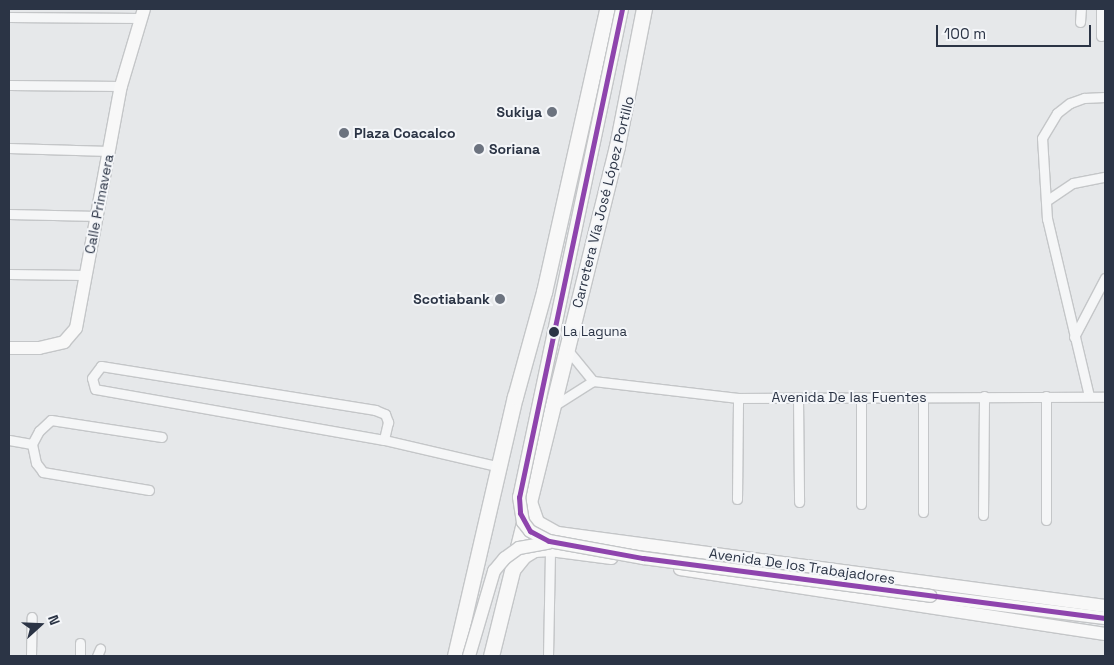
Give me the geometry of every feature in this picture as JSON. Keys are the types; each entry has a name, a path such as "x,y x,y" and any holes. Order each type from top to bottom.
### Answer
{"main road":[{"path":"455,656 544,292 607,9"},
{"path":"622,9 519,497 520,513 530,530 549,541 643,558 1105,618"},
{"name":"Carretera Vía José López Portillo","path":"491,656 617,146 644,9"},
{"name":"Calle Primavera","path":"9,348 39,348 64,342 76,328 121,86 142,13"},
{"path":"532,488 532,512 538,522 552,531"},
{"name":"Avenida De los Trabajadores","path":"552,531 1105,606"},
{"path":"470,656 494,572 518,548 535,543 868,581 946,585"},
{"name":"Avenida De los Trabajadores","path":"510,576 524,557 535,551 550,550 1105,634"}],"street":[{"path":"1080,9 1080,22"},
{"path":"1101,9 1101,36"},
{"path":"9,17 142,13"},
{"path":"9,85 121,86"},
{"path":"1089,396 1053,247 1046,201 1042,138 1048,125 1070,103 1084,98 1105,97"},
{"path":"9,148 109,151"},
{"path":"1046,201 1073,183 1105,177"},
{"path":"9,214 98,216"},
{"path":"9,274 85,275"},
{"path":"1074,337 1105,278"},
{"path":"551,408 593,381 566,348"},
{"path":"384,440 388,422 385,414 375,410 101,366 92,378 95,389 384,440 500,467"},
{"name":"Avenida De las Fuentes","path":"593,381 738,398 1105,397"},
{"path":"983,515 984,396"},
{"path":"1046,396 1046,520"},
{"path":"861,397 861,504"},
{"path":"923,397 923,512"},
{"path":"737,498 738,398"},
{"path":"798,398 798,502"},
{"path":"149,490 43,472 36,463 32,444 39,431 51,420 162,438"},
{"path":"9,440 32,444"},
{"path":"548,656 552,531"},
{"path":"30,656 32,617"},
{"path":"80,642 80,656"}],"transit line":[{"path":"622,9 519,497 520,513 530,531 549,541 643,558 1105,618"}],"place":[{"name":"Sukiya","path":"552,112"},
{"name":"Plaza Coacalco","path":"344,133"},
{"name":"Soriana","path":"479,149"},
{"name":"Scotiabank","path":"500,299"},
{"name":"La Laguna","path":"554,332"}]}
